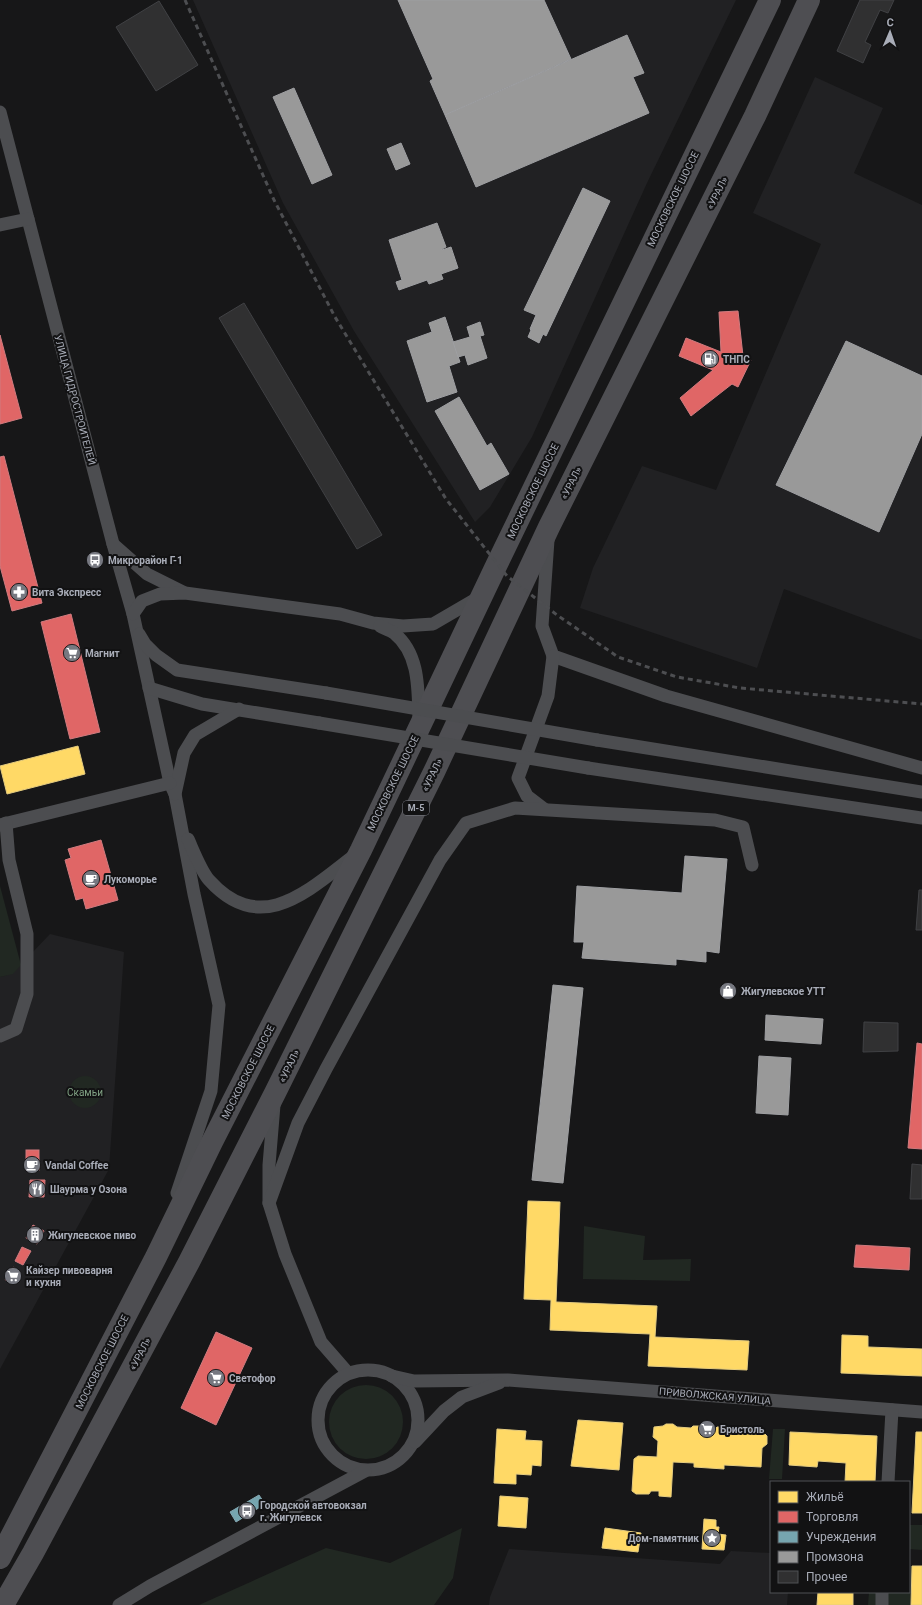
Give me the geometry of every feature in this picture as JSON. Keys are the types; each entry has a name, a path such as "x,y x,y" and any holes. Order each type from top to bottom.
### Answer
{"highway":[{"name":"МОСКОВСКОЕ ШОССЕ","path":"0,1558 156,1257 216,1135 361,850 770,0"},
{"name":"«УРАЛ»","path":"4,1605 178,1283 276,1094 434,772 549,527 755,116 809,0"}],"street":[{"name":"УЛИЦА ГИДРОСТРОИТЕЛЕЙ","path":"0,112 113,544 133,614 173,788 218,1005 211,1091 156,1257"},
{"path":"0,225 28,219"},
{"path":"544,809 527,796 518,778 548,696 554,656 542,626 549,527"},
{"path":"113,544 147,574 185,592"},
{"path":"133,614 142,601 160,594 185,592 340,614 373,623 403,626 433,624 483,595"},
{"path":"373,623 394,634 408,650 418,677 420,728"},
{"path":"136,629 145,644 156,655 177,670 326,693 597,740 922,792"},
{"path":"554,656 666,696 922,768"},
{"path":"149,688 202,704 588,768 922,818"},
{"path":"0,1036 16,1028 27,994 27,934 9,860 3,824 173,788 184,753 195,735 239,709"},
{"path":"269,1203 298,1123 440,860 466,823 515,808 715,820 743,827 752,865"},
{"path":"180,824 208,879 231,900 260,908 289,902 309,890 361,850"},
{"path":"276,1094 269,1165 269,1203 285,1254 322,1342 348,1373"},
{"path":"398,1460 410,1447 418,1427 415,1403 407,1388 392,1376 375,1370 348,1373 333,1383 322,1397 317,1414 319,1433 331,1456 346,1466 365,1471 382,1469 398,1460 444,1411 462,1397 508,1380"},
{"name":"ПРИВОЛЖСКАЯ УЛИЦА","path":"392,1376 414,1381 508,1380 922,1412"},
{"path":"888,1481 892,1410"},
{"path":"119,1605 365,1471"},
{"path":"882,1593 882,1605"}],"shaded area":[{"path":"193,0 736,0 647,183 532,437 490,507 475,522 354,331 283,203"},
{"path":"815,77 883,108 854,173 922,205 922,640 784,589 757,668 580,608 593,568 642,466 716,490 821,244 753,213"},
{"path":"50,934 124,952 109,1169 0,1369 0,977 13,973"},
{"path":"509,1549 720,1564 731,1551 770,1553 770,1593 788,1593 787,1605 489,1605 490,1597"}],"green space":[{"path":"0,886 21,965 13,974 0,977"},
{"name":"Скамьи","path":"82,1076 88,1076 97,1080 101,1092 97,1104 88,1108 82,1108 73,1104 69,1095 69,1089 73,1080"},
{"path":"584,1226 645,1236 643,1260 691,1259 690,1281 583,1279"},
{"path":"366,1385 380,1388 392,1396 400,1408 403,1422 400,1436 392,1448 380,1456 366,1459 352,1456 340,1448 332,1436 329,1422 332,1408 340,1396 352,1388"},
{"path":"773,1429 785,1429 782,1479 769,1479"},
{"path":"910,1525 922,1525 922,1550 910,1549"},
{"path":"462,1528 453,1578 434,1605 199,1605 326,1548 390,1563"},
{"path":"910,1566 912,1566 911,1605 868,1605 869,1593 910,1593"}],"building: Жильё":[{"path":"78,746 85,774 7,794 0,766"},
{"path":"528,1201 560,1202 556,1302 657,1306 655,1337 749,1341 747,1370 648,1366 650,1334 550,1330 551,1300 524,1299"},
{"path":"842,1335 868,1336 868,1347 922,1349 922,1376 841,1373"},
{"path":"578,1420 623,1423 619,1470 571,1466"},
{"path":"666,1424 673,1424 677,1427 691,1428 693,1426 704,1426 707,1429 729,1427 736,1431 747,1431 749,1428 758,1429 767,1436 767,1444 762,1448 761,1467 724,1465 724,1469 694,1467 694,1463 673,1462 671,1497 659,1496 659,1491 651,1491 649,1494 636,1494 632,1491 634,1459 638,1456 657,1457 658,1441 653,1437 654,1427 663,1426"},
{"path":"497,1429 526,1431 525,1440 542,1441 541,1466 532,1465 531,1475 516,1474 516,1484 494,1483"},
{"path":"790,1432 877,1436 875,1481 845,1481 846,1463 818,1461 817,1467 789,1465"},
{"path":"916,1432 922,1432 922,1513 912,1513"},
{"path":"500,1496 528,1498 526,1528 498,1526"},
{"path":"704,1519 716,1520 716,1527 719,1527 718,1534 726,1535 724,1550 702,1549"},
{"path":"605,1528 641,1533 638,1552 602,1548"},
{"path":"912,1566 922,1566 922,1605 911,1605"},
{"path":"818,1593 853,1593 853,1605 817,1605"}],"building: Торговля":[{"path":"738,311 743,356 751,360 738,387 732,384 691,416 680,398 713,370 679,356 686,338 721,352 719,312"},
{"path":"0,335 22,418 0,424"},
{"path":"4,456 42,603 12,611 0,566 0,457"},
{"path":"71,614 100,732 70,739 41,622"},
{"name":"Лукоморье","path":"101,840 118,900 86,909 83,898 76,900 65,860 71,858 68,849"},
{"path":"917,1043 922,1044 922,1149 908,1148"},
{"name":"Vandal Coffee","path":"26,1150 39,1150 39,1170 26,1170"},
{"name":"Шаурма у Озона","path":"30,1180 45,1180 44,1197 29,1197"},
{"name":"Жигулевское пиво","path":"33,1225 44,1231 37,1244 26,1238"},
{"path":"856,1245 910,1248 909,1270 854,1267"},
{"path":"22,1247 31,1251 23,1265 15,1261"},
{"name":"Кайзер пивоварня и кухня","path":"13,1267 20,1272 13,1284 5,1280"},
{"name":"Светофор","path":"216,1332 252,1348 216,1425 181,1408"}],"building: Учреждения":[{"path":"259,1495 265,1504 236,1522 230,1512"}],"building: Промзона":[{"path":"398,0 544,0 571,59 445,115 430,81 433,79"},
{"path":"627,35 644,73 633,77 649,113 476,187 445,115"},
{"path":"294,88 332,175 312,184 273,97"},
{"path":"401,143 410,164 396,170 387,149"},
{"path":"583,188 610,201 546,336 543,334 539,343 528,337 536,315 524,310"},
{"path":"437,223 446,247 442,250 451,247 458,268 441,274 443,279 429,284 427,280 399,290 396,282 402,280 389,240"},
{"path":"445,317 460,362 449,366 457,392 427,402 407,341 432,332 429,323"},
{"path":"480,322 484,335 480,336 487,358 468,365 465,355 458,357 453,342 470,337 467,327"},
{"path":"846,341 922,376 922,434 879,532 776,485"},
{"path":"459,397 487,446 491,443 509,474 480,490 435,411"},
{"path":"685,856 727,859 719,953 706,951 706,962 676,959 676,965 582,958 584,942 574,942 577,886 682,893"},
{"path":"553,985 583,988 563,1183 532,1180"},
{"path":"766,1015 823,1019 821,1044 765,1040"},
{"path":"759,1056 791,1058 788,1115 756,1113"}],"building: Прочее":[{"path":"860,0 894,0 888,13 880,10 865,42 871,45 863,63 837,51"},
{"path":"159,1 198,65 156,91 116,27"},
{"path":"244,303 382,535 357,549 219,318"},
{"path":"919,890 922,890 922,930 916,930"},
{"path":"864,1022 898,1023 898,1051 863,1052"},
{"path":"912,1164 922,1165 922,1199 910,1199"}],"railway":[{"path":"185,0 274,200 335,317 446,499 507,576 557,615 618,657 677,677 740,688 922,704"}],"place":[{"name":"ТНПС","path":"710,359"},
{"name":"Микрорайон Г-1","path":"95,560"},
{"name":"Вита Экспресс","path":"19,592"},
{"name":"Магнит","path":"72,653"},
{"name":"Лукоморье","path":"91,879"},
{"name":"Жигулевское УТТ","path":"728,991"},
{"name":"Vandal Coffee","path":"32,1165"},
{"name":"Шаурма у Озона","path":"37,1189"},
{"name":"Жигулевское пиво","path":"35,1235"},
{"name":"Кайзер пивоварня и кухня","path":"13,1276"},
{"name":"Светофор","path":"216,1378"},
{"name":"Бристоль","path":"707,1429"},
{"name":"Городской автовокзал г. Жигулевск","path":"247,1511"},
{"name":"Дом-памятник","path":"712,1538"}]}
